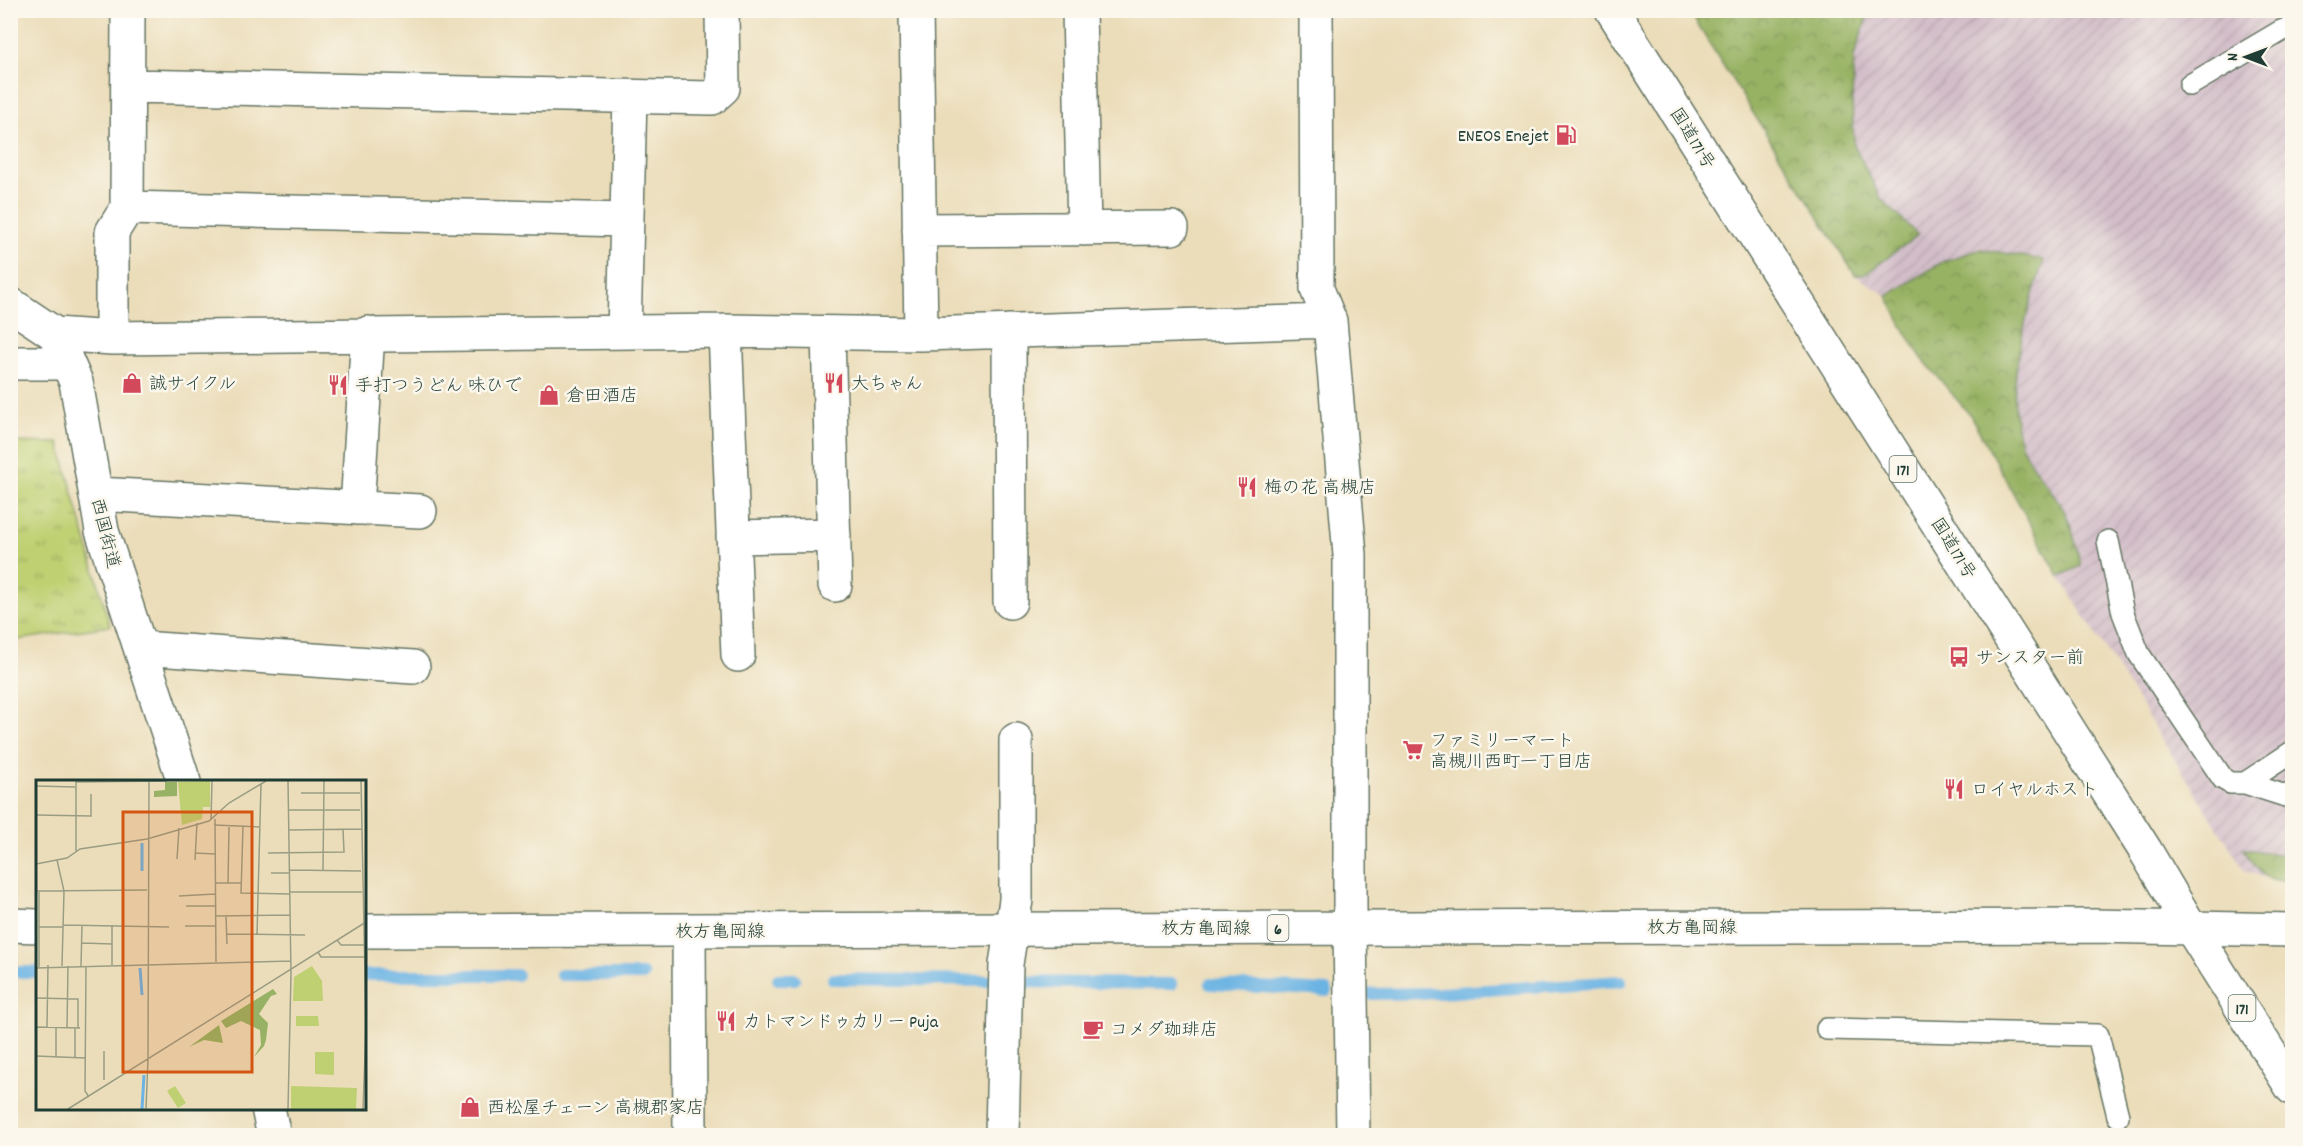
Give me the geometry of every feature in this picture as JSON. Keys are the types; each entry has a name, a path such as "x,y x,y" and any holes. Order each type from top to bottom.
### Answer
{"main road":[{"path":"112,338 112,232 127,208 129,10"},
{"path":"129,86 712,98 723,88 722,10"},
{"path":"916,10 921,334"},
{"path":"1079,10 1084,229"},
{"path":"1316,10 1317,289 1330,321 1350,555 1350,927 1353,1136"},
{"name":"国道171号","path":"1612,10 2145,850 2292,1088"},
{"path":"624,332 630,98"},
{"path":"127,208 626,220"},
{"path":"919,230 1172,228"},
{"path":"10,304 61,349"},
{"path":"10,363 112,338 368,333 725,331 921,334 1330,321"},
{"path":"725,331 738,655"},
{"path":"1009,331 1010,602"},
{"path":"357,508 368,333"},
{"path":"828,333 835,585"},
{"name":"西国街道","path":"61,349 76,382 102,531 183,780"},
{"path":"96,494 420,511"},
{"path":"733,537 834,535"},
{"path":"141,648 412,666"},
{"path":"1002,1136 1006,964 1016,900 1016,740"},
{"path":"10,925 36,926"},
{"name":"枚方亀岡線","path":"366,931 2094,926 2292,930"},
{"path":"689,931 690,1136"},
{"path":"268,1110 274,1136"}],"lane":[{"path":"2190,85 2281,31 2292,27"},
{"path":"2108,541 2123,614 2139,654 2223,779 2230,783 2245,783 2292,798"},
{"path":"2245,783 2292,752"},
{"path":"1827,1029 2098,1035 2118,1116"}],"shaded area":[{"path":"1689,11 2292,11 2292,882 2275,881 2245,871 2059,576 1970,415 1921,357 1887,296 1855,275"}],"green space":[{"path":"1689,11 1869,11 1854,57 1852,101 1854,145 1881,199 1918,235 1864,275 1855,275"},
{"path":"1981,249 2044,260 2024,327 2014,400 2021,444 2029,460 2061,505 2075,542 2081,566 2059,576 1970,415 1921,357 1887,296 1944,261"},
{"path":"11,442 59,443 110,626 11,641"},
{"path":"2243,849 2292,856 2292,882 2273,880 2262,874"}],"waterway":[{"path":"10,972 36,972"},
{"path":"366,975 517,975"},
{"path":"561,975 643,975"},
{"path":"778,979 795,979"},
{"path":"833,979 994,981"},
{"path":"1371,994 1440,993 1621,981"},
{"path":"1019,982 1172,984"},
{"path":"1210,984 1327,991"}],"place":[{"name":"ENEOS Enejet","path":"1566,135"},
{"name":"誠サイクル","path":"132,383"},
{"name":"大ちゃん","path":"834,383"},
{"name":"手打つうどん 味ひで","path":"338,385"},
{"name":"倉田酒店","path":"549,395"},
{"name":"梅の花 高槻店","path":"1247,487"},
{"name":"サンスター前","path":"1959,657"},
{"name":"ファミリーマート 高槻川西町一丁目店","path":"1413,750"},
{"name":"ロイヤルホスト","path":"1954,789"},
{"name":"カトマンドゥカリー Puja","path":"726,1021"},
{"name":"コメダ珈琲店","path":"1093,1029"},
{"name":"西松屋チェーン 高槻郡家店","path":"470,1107"}]}
